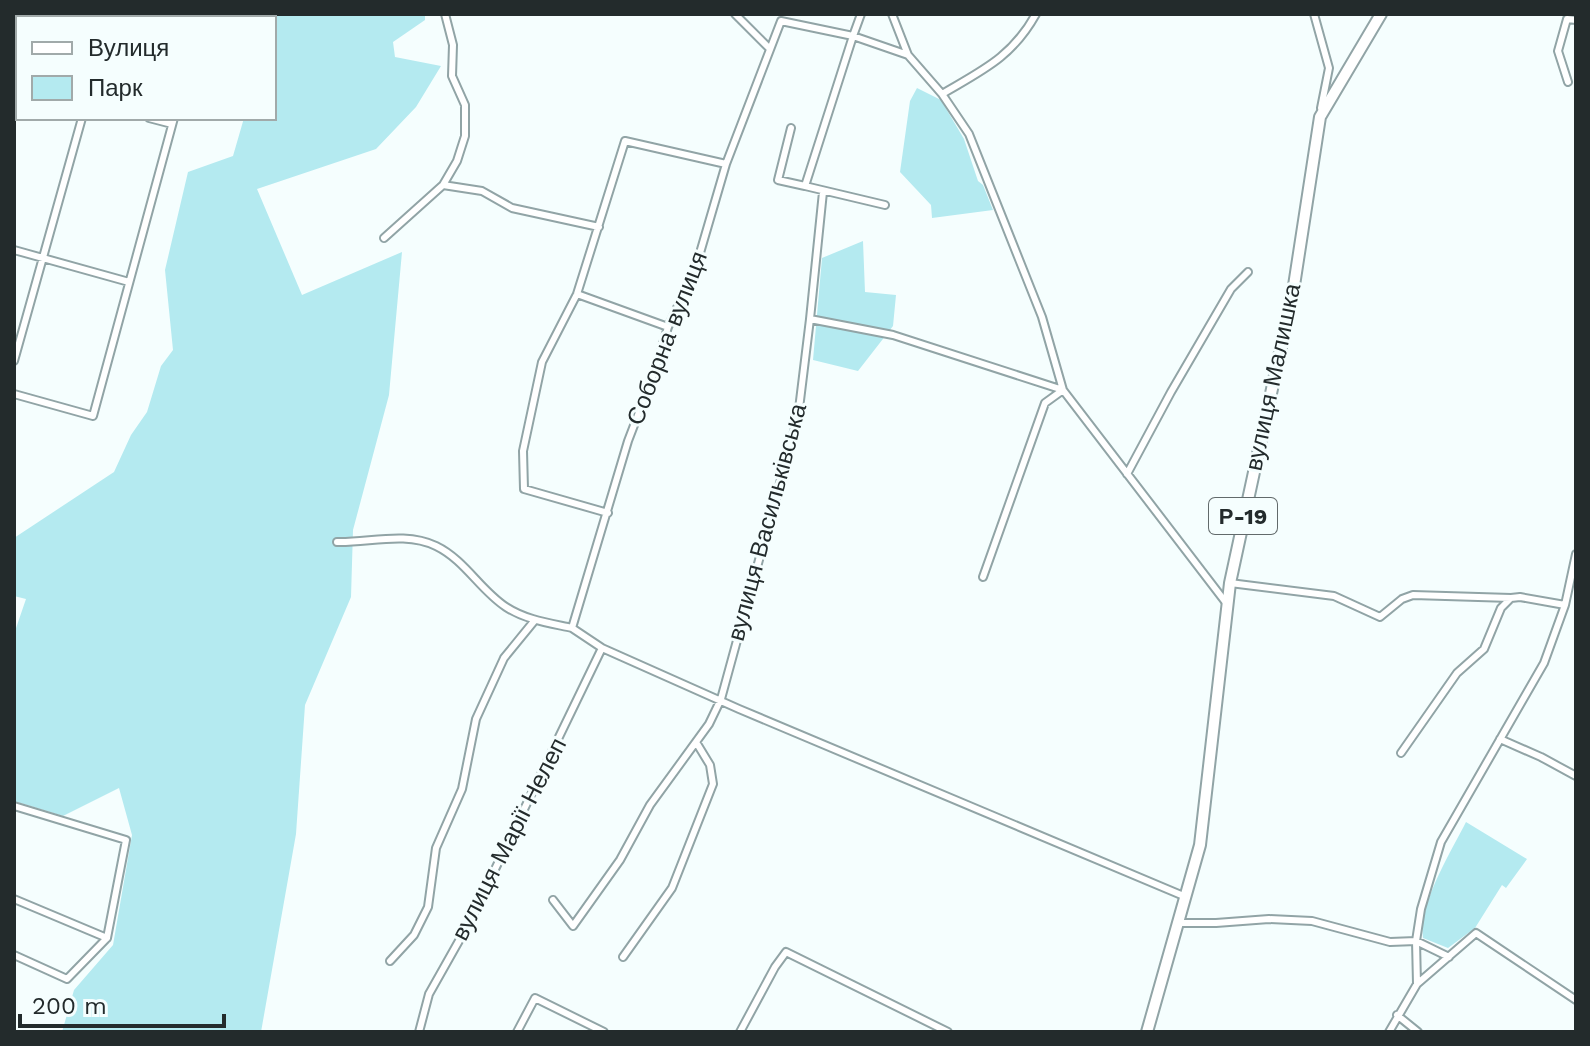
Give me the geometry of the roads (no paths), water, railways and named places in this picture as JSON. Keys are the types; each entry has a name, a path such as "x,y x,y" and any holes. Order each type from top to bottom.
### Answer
{"main road":[{"name":"вулиця Малишка","path":"1147,1032 1200,845 1230,583 1293,292 1320,117 1381,14"}],"street":[{"path":"384,238 443,185 457,161 465,136 465,105 452,76 453,45 445,14"},
{"path":"735,14 769,48"},
{"path":"805,186 861,14"},
{"path":"892,14 908,55 942,94 969,134 1042,317 1063,390 1227,604"},
{"path":"942,94 1000,59 1024,36 1036,14"},
{"path":"1314,14 1329,68 1320,117"},
{"name":"Соборна вулиця","path":"572,628 628,441 668,327 695,270 726,164 783,17 908,55"},
{"path":"1568,82 1558,51 1567,19 1576,20"},
{"path":"14,361 81,120"},
{"path":"14,394 93,416 173,121"},
{"path":"791,128 778,180 885,205"},
{"path":"608,513 524,489 523,451 542,362 577,294 625,141 726,164"},
{"path":"443,185 482,191 512,208 599,227"},
{"name":"вулиця Васильківська","path":"553,900 573,926 620,860 650,805 709,724 721,699 798,417 823,192"},
{"path":"14,250 129,282"},
{"path":"1127,474 1231,289 1248,272"},
{"path":"577,294 668,327"},
{"path":"810,319 893,335 1063,390"},
{"path":"983,577 1045,403 1063,390"},
{"path":"337,542 414,539 436,546 466,567 507,608 535,620 572,628 602,648 739,709 1186,897"},
{"path":"1417,984 1416,941 1421,909 1441,842 1544,663 1565,605 1576,554"},
{"path":"1230,583 1334,596 1380,617 1402,599 1413,595 1520,597 1565,605"},
{"path":"1401,753 1457,673 1484,649 1501,608 1511,598"},
{"name":"вулиця Марії Нелеп","path":"390,961 414,935 428,907 436,848 462,789 476,719 504,658 535,620"},
{"name":"вулиця Марії Нелеп","path":"419,1032 429,994 469,923 602,648"},
{"path":"1500,739 1576,776"},
{"path":"623,957 672,888 713,784 710,765 696,742"},
{"path":"14,806 126,840 107,938 67,979 14,955"},
{"path":"14,899 107,938"},
{"path":"1179,923 1269,919 1312,921 1390,942 1416,941 1449,957"},
{"path":"1389,1032 1417,984 1476,933 1576,1000"},
{"path":"740,1032 786,952 948,1032"},
{"path":"517,1032 535,998 604,1032"},
{"path":"1397,1015 1418,1032"}]}
